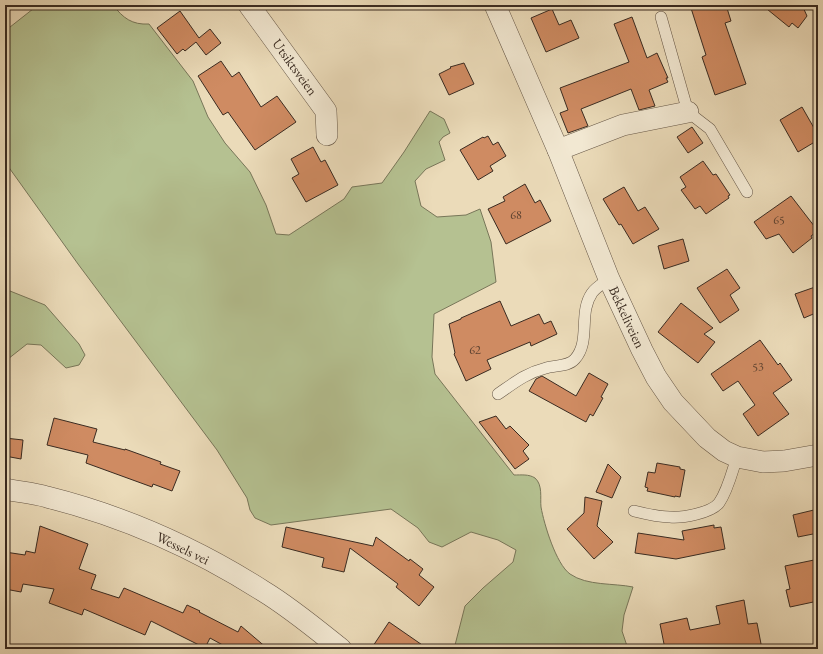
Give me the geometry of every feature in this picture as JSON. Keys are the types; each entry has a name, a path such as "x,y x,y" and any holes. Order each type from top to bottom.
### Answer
{"street":[{"name":"Utsiktsveien","path":"249,5 326,111 327,135"},
{"name":"Bekkeliveien","path":"495,5 558,150 609,279 656,377 673,402 707,438 724,451 737,457 763,462 784,461 818,455"},
{"path":"558,150 623,125 688,112"},
{"name":"Wessels vei","path":"5,489 46,497 90,510 162,536 204,557 264,591 314,627 341,649"}],"lane":[{"path":"661,18 688,112 710,128 747,192"},
{"path":"498,394 526,375 546,368 564,365 574,360 580,351 584,332 584,314 586,303 593,291 609,279"},
{"path":"634,511 671,518 708,511 718,504 725,493 737,457"}],"green space":[{"path":"38,5 77,5 81,8 86,5 113,5 120,14 128,20 149,24 193,81 208,117 225,143 250,172 266,205 276,234 289,235 344,199 352,187 382,183 430,111 444,119 450,133 443,137 439,142 445,160 426,169 415,181 421,206 437,217 466,215 480,209 491,242 496,282 434,314 432,357 435,374 514,475 530,476 538,481 541,492 541,507 548,533 555,553 565,569 570,574 584,581 633,587 624,615 622,631 628,649 454,649 465,606 513,562 516,550 498,540 471,532 442,547 429,542 418,528 391,509 271,525 255,518 250,510 247,498 217,450 78,264 5,162 5,31"},
{"path":"5,289 45,305 79,344 85,355 79,365 66,368 41,345 27,344 8,359 5,359"}],"building":[{"path":"690,5 726,5 731,21 725,23 746,84 715,95 702,57 706,55"},
{"path":"762,5 802,5 807,16 798,28 792,23 789,27"},
{"path":"552,9 559,25 571,20 579,38 546,52 531,18"},
{"path":"180,11 199,38 210,29 221,43 206,55 196,42 185,51 183,49 177,54 157,28"},
{"path":"632,17 647,58 657,53 668,78 666,78 668,82 649,90 655,106 639,110 631,89 581,109 588,126 568,133 560,113 568,110 560,88 629,62 614,24"},
{"path":"221,61 232,77 239,72 261,107 277,96 296,122 255,150 228,112 223,115 198,76"},
{"path":"464,63 474,84 449,95 439,74 451,68 450,67"},
{"path":"802,107 818,135 818,140 798,152 780,120"},
{"path":"692,127 703,143 688,153 677,137"},
{"path":"488,136 493,145 498,142 506,156 490,166 493,171 478,180 460,150 483,137"},
{"path":"313,147 321,162 325,160 338,185 306,202 292,178 299,174 291,159"},
{"path":"703,161 713,175 716,174 730,195 728,196 729,198 706,214 700,206 695,209 681,190 686,187 680,177"},
{"path":"525,184 535,203 540,200 551,221 506,244 488,209 505,201 503,197"},
{"path":"624,187 638,211 645,207 659,229 633,244 603,199"},
{"path":"791,196 818,231 811,236 812,238 793,253 779,234 766,239 754,222"},
{"path":"683,239 689,261 664,269 658,246"},
{"path":"727,269 740,288 730,295 739,310 720,323 697,288"},
{"path":"818,286 818,312 804,318 795,294"},
{"path":"500,301 511,326 539,314 544,324 551,321 557,334 531,346 530,342 487,360 491,369 466,381 454,354 449,324"},
{"path":"681,303 713,328 704,334 715,342 698,363 658,332"},
{"path":"760,340 778,365 780,363 792,380 773,393 789,414 758,436 743,414 755,405 738,381 723,391 711,374"},
{"path":"589,373 608,384 601,397 603,398 593,416 590,414 586,422 529,391 536,379 542,376 576,396"},
{"path":"496,416 506,429 510,426 529,445 523,451 529,459 515,469 479,422"},
{"path":"54,418 97,429 93,442 125,449 161,462 160,464 180,471 172,491 153,484 152,487 86,463 88,455 47,445"},
{"path":"5,438 23,440 21,459 5,456"},
{"path":"657,463 680,467 680,469 685,470 680,497 647,491 648,488 645,487 648,472 655,473"},
{"path":"608,464 621,477 612,498 596,492"},
{"path":"585,497 602,501 597,526 613,542 594,559 567,529 584,513"},
{"path":"818,509 818,533 798,537 793,515"},
{"path":"714,525 714,528 721,527 725,549 676,559 635,553 638,533 684,540 682,531"},
{"path":"40,526 88,544 79,569 96,575 91,589 119,598 124,588 183,613 187,605 238,632 241,626 268,649 230,649 210,638 205,648 151,621 145,635 84,609 82,615 49,603 54,589 23,584 21,592 5,589 5,552 25,555 26,551 35,553"},
{"path":"286,527 373,546 376,537 409,561 410,559 423,569 419,575 434,587 419,606 396,587 398,584 350,548 344,572 322,567 324,558 282,547"},
{"path":"814,560 818,578 818,601 790,607 786,590 790,589 785,566"},
{"path":"744,600 748,624 757,623 762,649 736,649 735,645 716,649 665,649 660,624 687,618 690,630 720,624 716,606"},
{"path":"389,622 428,649 371,649"}]}
